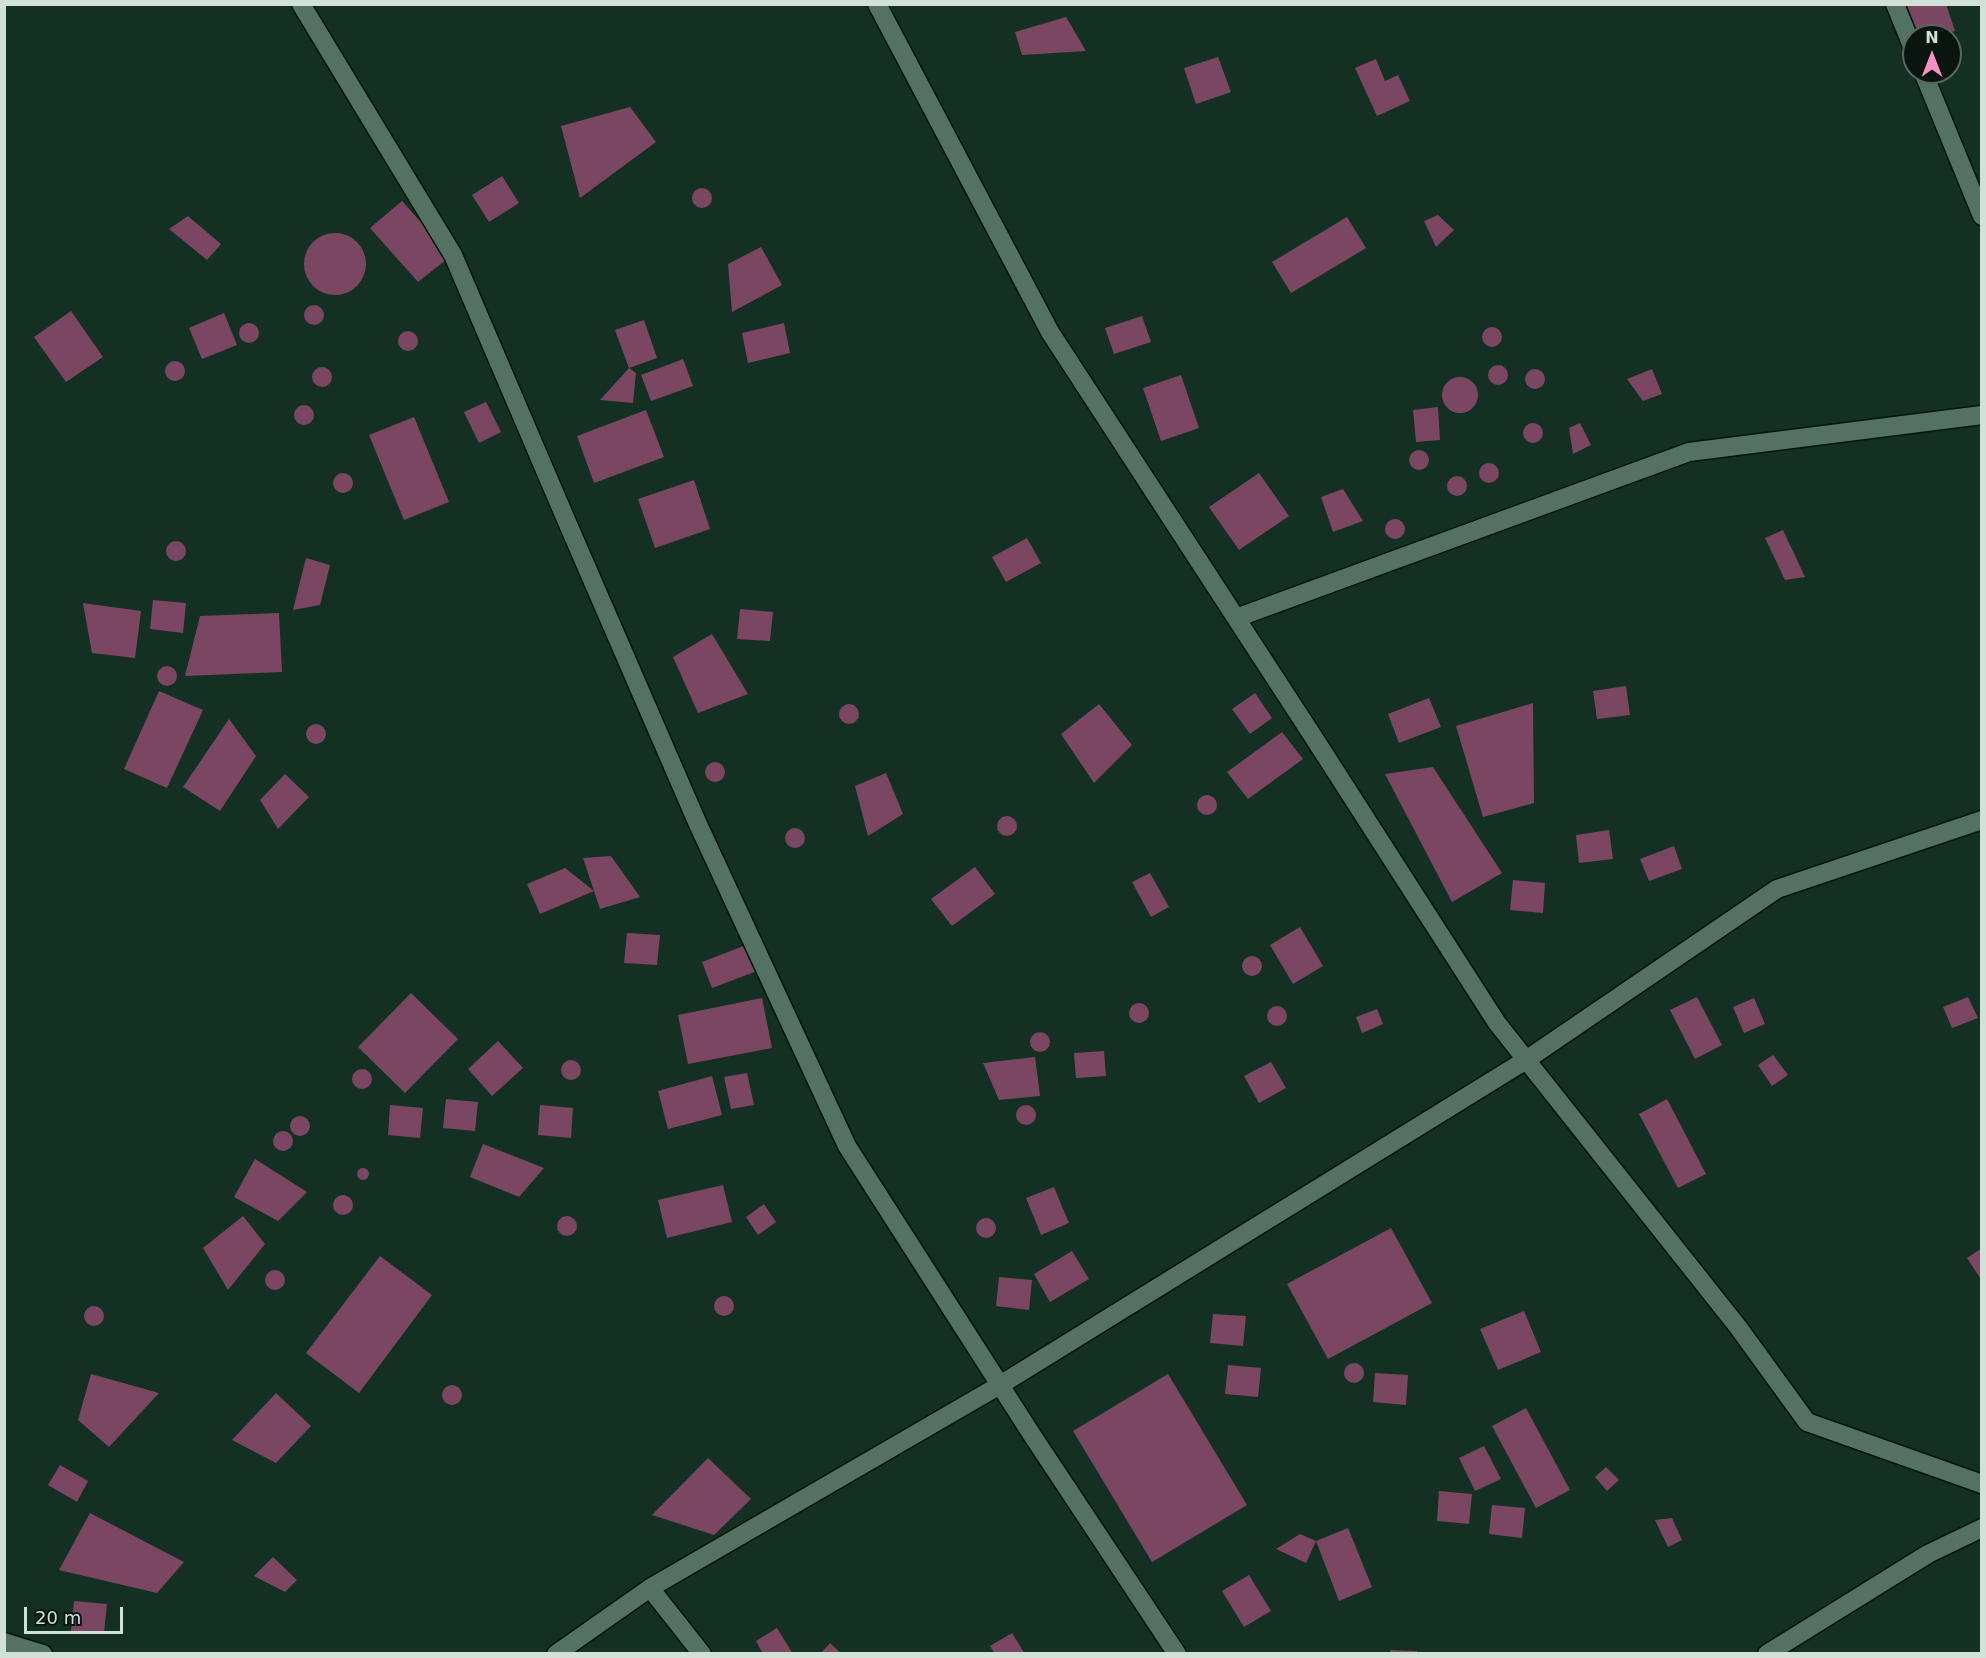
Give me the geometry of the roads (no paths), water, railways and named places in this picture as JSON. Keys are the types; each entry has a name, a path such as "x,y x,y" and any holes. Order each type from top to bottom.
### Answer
{"street":[{"path":"301,4 453,255 698,822 847,1146 1000,1385 1177,1653"},
{"path":"877,4 1050,332 1497,1023 1738,1327 1807,1422 1982,1484"},
{"path":"1895,4 1903,24"},
{"path":"1928,84 1982,216"},
{"path":"1236,618 1689,452 1982,415"},
{"path":"556,1653 650,1588 1000,1385 1526,1060 1777,890 1982,820"},
{"path":"1767,1653 1928,1554 1982,1528"},
{"path":"650,1588 702,1653"},
{"path":"4,1642 43,1653"}]}
